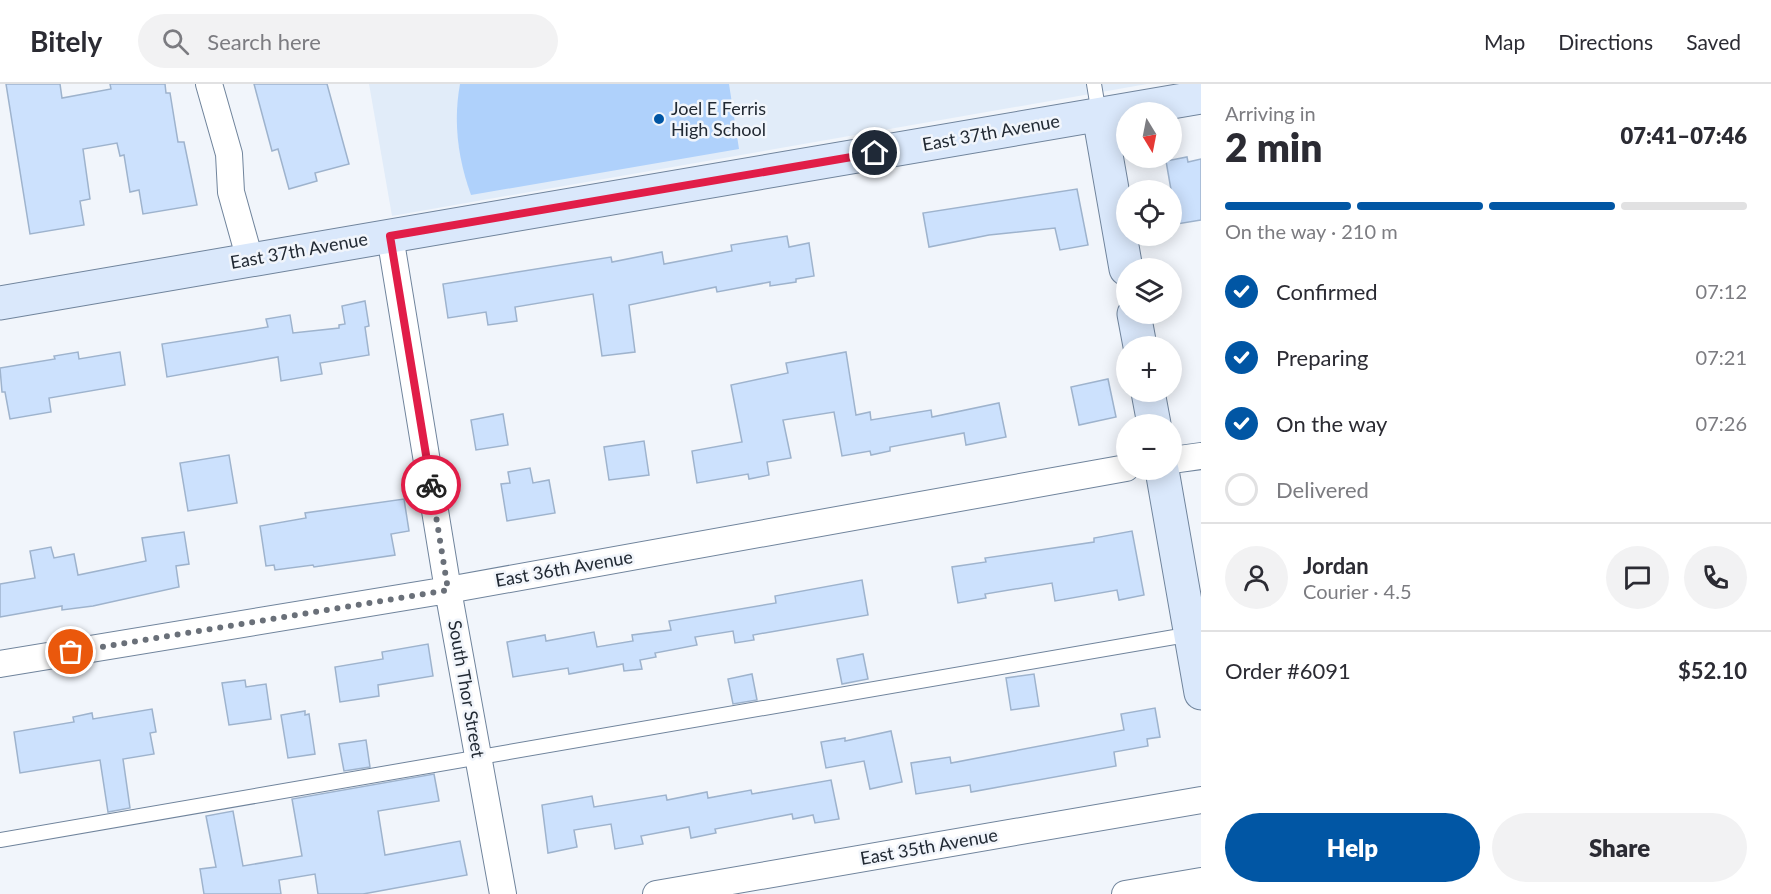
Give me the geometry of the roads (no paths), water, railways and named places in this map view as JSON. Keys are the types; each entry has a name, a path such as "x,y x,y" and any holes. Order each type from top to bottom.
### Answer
{"street":[{"path":"209,84 229,154 248,188 258,258"},
{"name":"East 37th Avenue","path":"0,303 390,236 1096,99 1201,96"},
{"path":"1096,99 1124,258"},
{"name":"South Thor Street","path":"390,236 448,590 502,894"},
{"path":"1182,459 1201,456"},
{"name":"East 36th Avenue","path":"0,664 448,590 1116,470"},
{"path":"1164,480 1196,633 1201,693"},
{"name":"East 35th Avenue","path":"656,894 1201,800"},
{"path":"1125,894 1201,881"}],"lane":[{"path":"0,840 1196,633"}],"place":[{"name":"Joel E Ferris High School","path":"659,119"}]}
